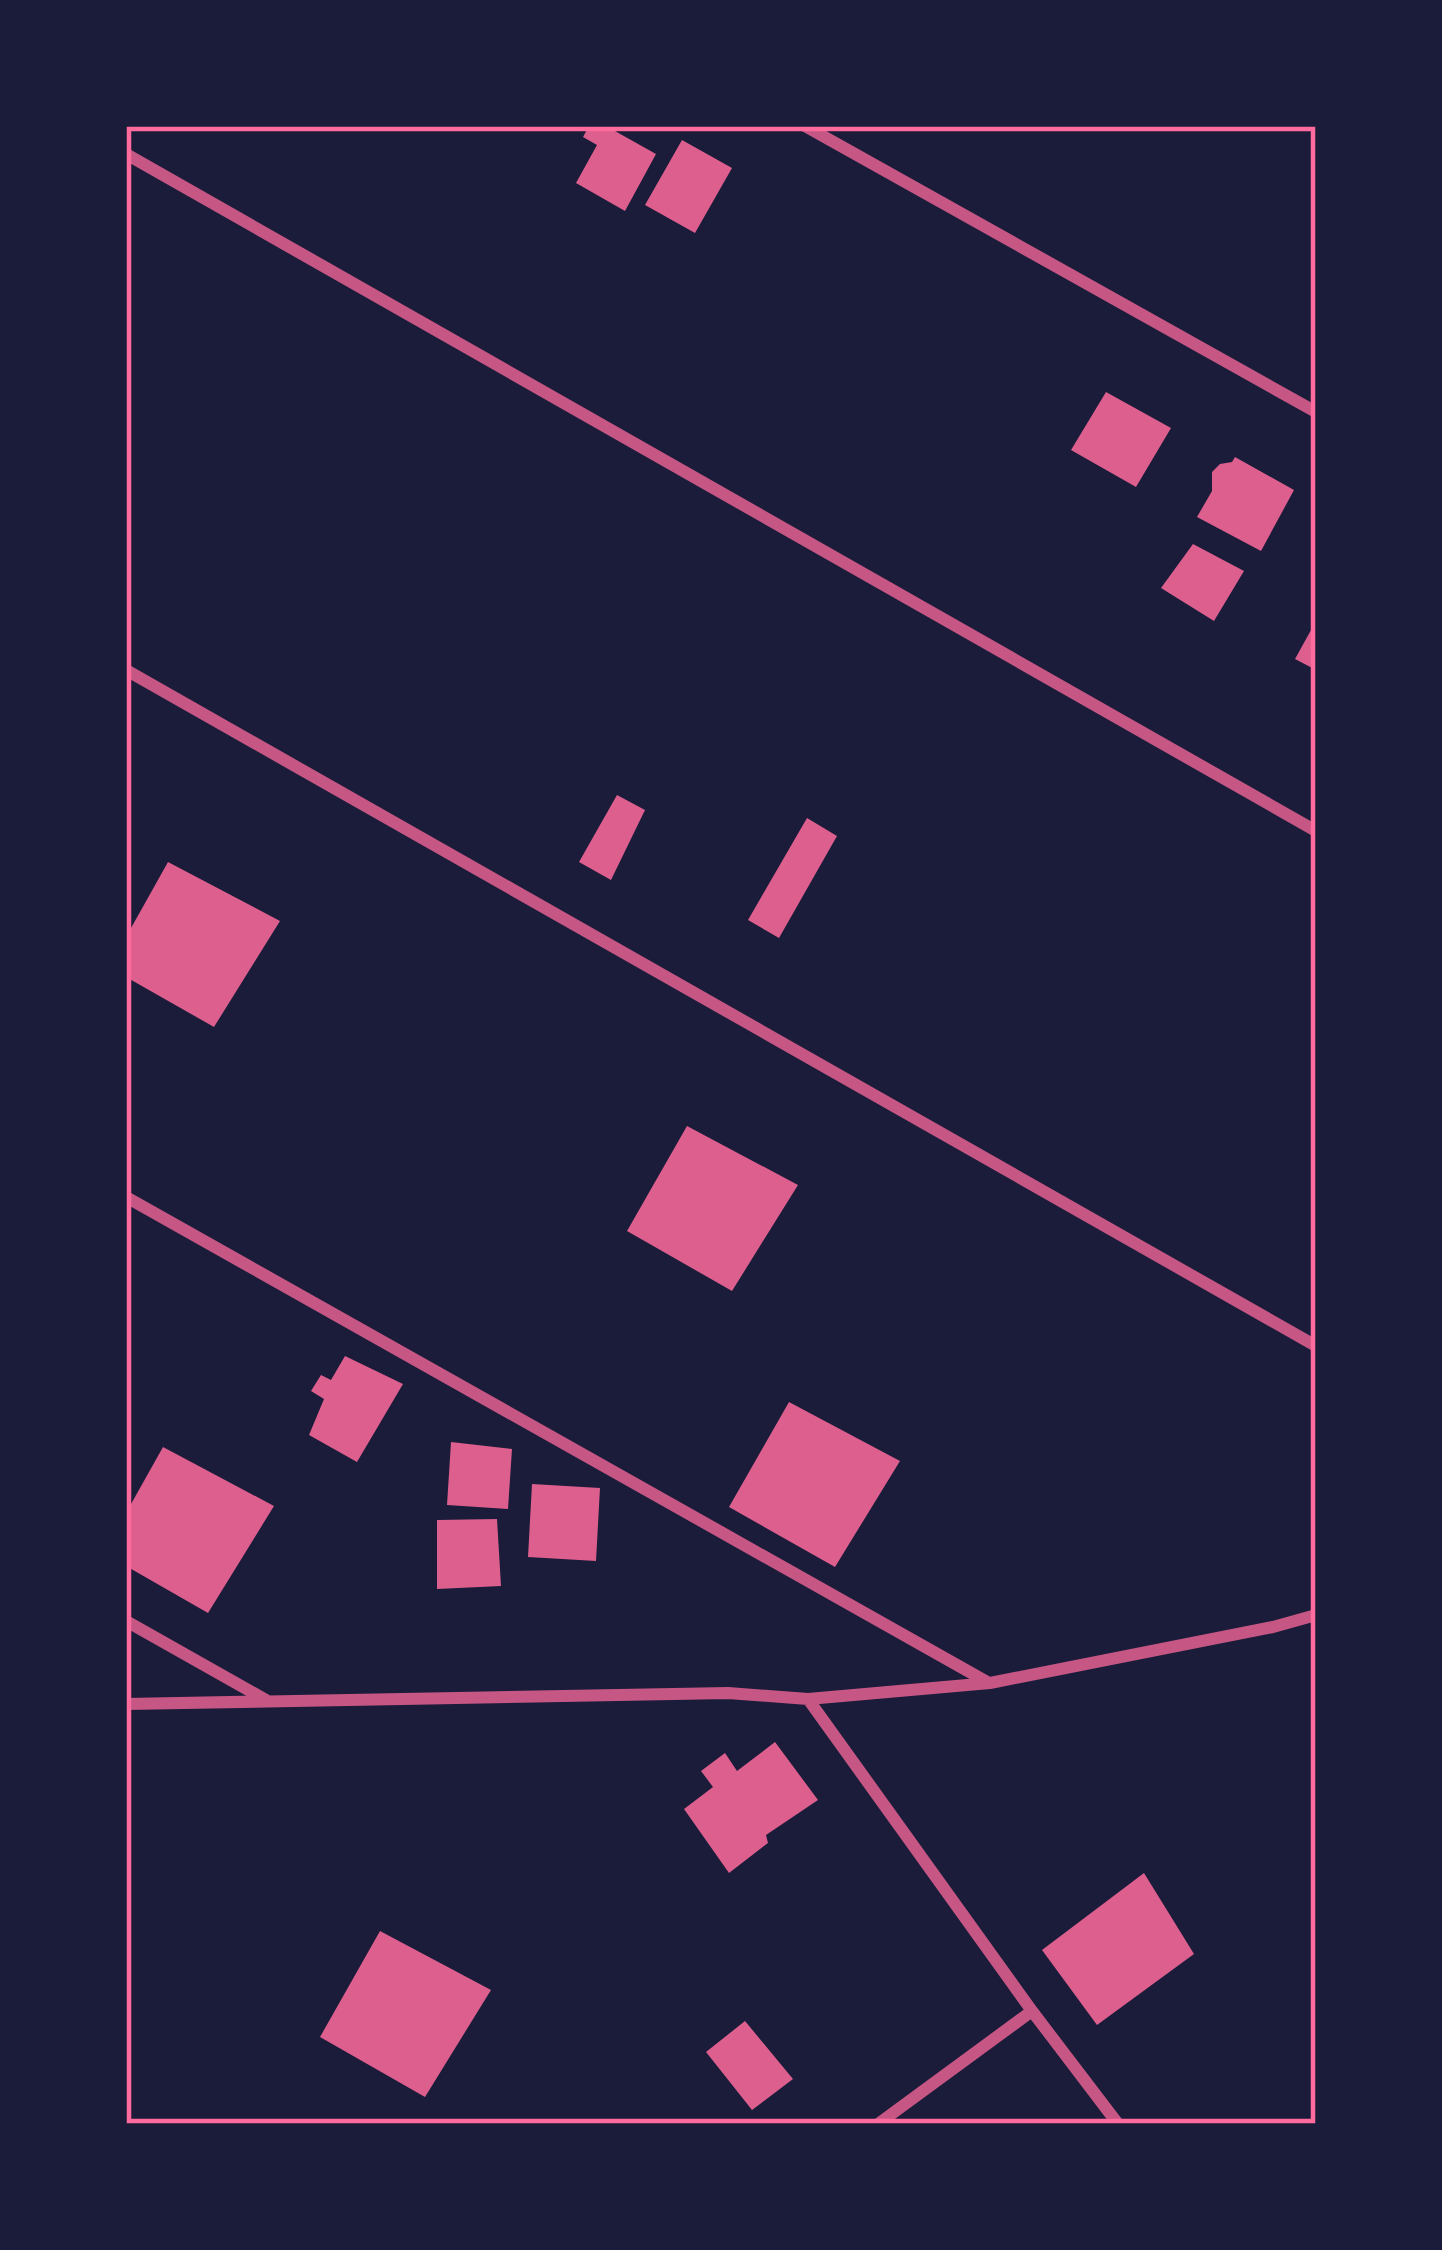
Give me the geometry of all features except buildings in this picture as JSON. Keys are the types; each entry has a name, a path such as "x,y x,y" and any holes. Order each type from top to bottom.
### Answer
{"street":[{"path":"805,126 1316,412"},
{"path":"126,154 1316,831"},
{"path":"126,670 1316,1346"},
{"path":"126,1197 990,1683"},
{"path":"126,1704 728,1693 808,1700 990,1683 1316,1615"},
{"path":"126,1621 269,1702"},
{"path":"808,1700 1118,2124"},
{"path":"878,2124 1032,2011"}]}
